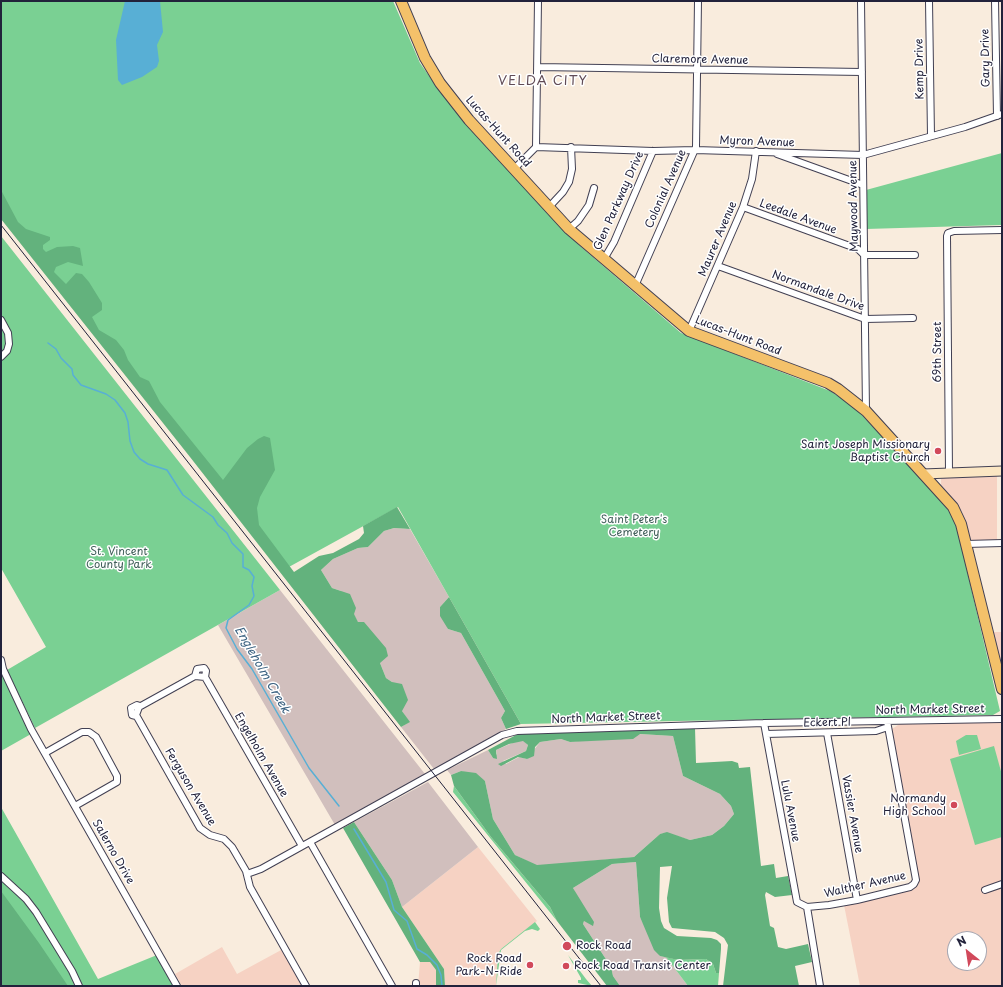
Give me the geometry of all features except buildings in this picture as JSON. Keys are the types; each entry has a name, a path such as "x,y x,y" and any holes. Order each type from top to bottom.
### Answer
{"main road":[{"name":"Lucas-Hunt Road","path":"401,1 425,58 440,83 469,120 550,206 569,229 689,331 828,383 866,411 924,474 956,511 966,544 1002,689"}],"street":[{"path":"515,168 536,147 538,1"},
{"name":"Colonial Avenue","path":"635,286 696,147 698,1"},
{"name":"Maywood Avenue","path":"861,1 866,411"},
{"name":"Kemp Drive","path":"929,1 931,136"},
{"name":"Gary Drive","path":"996,1 999,115"},
{"name":"Claremore Avenue","path":"538,67 862,72"},
{"name":"Myron Avenue","path":"536,147 653,151 756,151 863,155 999,115"},
{"path":"550,206 563,192 569,182 572,169 571,147"},
{"name":"Glen Parkway Drive","path":"604,258 614,242 653,151"},
{"name":"Maurer Avenue","path":"689,331 743,207 752,179 756,151"},
{"path":"772,152 863,186"},
{"path":"569,229 589,205 594,188"},
{"name":"Leedale Avenue","path":"743,207 858,249 864,255"},
{"name":"69th Street","path":"949,472 948,233 954,231 1002,230"},
{"path":"864,255 915,255"},
{"name":"Normandale Drive","path":"718,266 865,319 913,318"},
{"path":"1,320 8,333 9,344 7,351 1,357"},
{"path":"924,474 1002,471"},
{"path":"966,544 1002,543"},
{"name":"Salerno Drive","path":"1,660 2,670 31,729 177,986"},
{"name":"Engelholm Avenue","path":"138,711 200,676 302,846"},
{"name":"Ferguson Avenue","path":"138,711 200,828 206,834 224,839 230,843 248,874 250,886 306,986"},
{"name":"North Market Street","path":"248,874 261,869 511,732 764,723 888,724 1002,719"},
{"name":"Lulu Avenue","path":"764,723 797,902 807,907"},
{"name":"Eckert Pl","path":"766,734 876,731 888,724"},
{"name":"Walther Avenue","path":"807,907 857,900 910,887 916,880 888,724"},
{"path":"45,753 82,732 93,734 100,743 117,776 117,782 75,806"},
{"name":"Vassier Avenue","path":"827,733 857,900"},
{"path":"310,842 392,986"},
{"path":"1,876 26,899 36,912 72,971 79,986"},
{"path":"985,890 1002,884"},
{"path":"807,907 820,986"}],"shaded area":[{"path":"948,476 997,476 997,540 972,541 970,539 962,512 941,485 941,479"},
{"path":"394,528 410,529 449,597 440,607 448,629 461,633 505,711 501,718 506,729 434,769 401,727 409,722 402,711 392,682 386,678 380,663 341,591 332,588 321,570 333,559 358,548 368,547 384,531"},
{"path":"280,590 425,774 335,825 218,625"},
{"path":"993,632 1002,632 1002,667"},
{"name":"Normandy High School","path":"901,723 1002,723 1002,986 860,986 844,905 913,890 918,886 919,882 892,729"},
{"path":"639,734 673,736 683,776 720,794 731,806 734,814 724,826 712,835 690,840 667,833 660,834 634,857 537,866 515,855 493,819 485,781 461,771 451,775 447,770 488,750 493,758 497,754 496,750 517,741 524,741 528,745 526,751 503,761 506,764 519,757 527,759 540,742 561,739 570,742"},
{"path":"428,782 478,847 402,907 392,880 354,822"},
{"path":"478,847 537,921 501,949 498,954 496,986 445,986 444,969 402,907"},
{"path":"636,862 640,917 660,956 666,957 688,986 620,986 613,976 611,967 583,924 584,921 589,922 573,888 612,864"},
{"path":"222,947 237,974 283,949 303,986 182,986 175,974"},
{"path":"420,962 430,962 436,970 436,986 418,986"}],"green space":[{"name":"Saint Peter's Cemetery","path":"1,1 393,1 420,63 441,93 580,246 681,333 830,391 844,400 857,410 929,487 953,516 956,524 1000,711 993,715 521,724 398,507 287,568 1,211"},
{"path":"1002,153 1002,225 866,229 866,190"},
{"path":"1,190 18,222 26,229 50,237 50,240 43,245 43,249 46,252 57,247 73,246 80,248 83,266 68,262 56,267 54,272 66,284 76,273 82,274 89,282 102,303 102,310 92,317 99,330 116,340 124,350 128,360 140,377 149,381 160,402 223,480 247,448 264,436 270,438 275,470 260,497 257,508 259,525 294,572 319,556 333,553 359,539 364,533 363,526 397,507 410,529 394,528 384,531 368,547 358,548 333,559 321,570 332,588 350,594 356,608 354,614 358,622 364,622 386,648 388,656 380,663 386,678 392,682 402,684 408,700 402,711 410,722 401,727 190,457 1,219"},
{"name":"St. Vincent County Park","path":"1,236 280,590 35,728 7,670 46,647 1,568"},
{"path":"449,597 521,724 506,729 501,718 505,711 461,633 448,629 440,616 440,607"},
{"path":"3,676 31,734 1,751 1,677"},
{"path":"695,728 696,763 732,761 738,763 739,768 750,767 761,866 774,864 776,878 788,876 792,895 775,897 766,892 765,895 770,926 774,928 778,947 786,949 808,944 812,962 795,966 799,986 723,986 728,945 724,938 715,932 672,928 669,922 667,898 672,866 660,867 659,908 661,921 664,928 677,936 711,938 717,940 721,944 719,973 716,973 713,964 706,959 678,960 660,956 654,950 640,917 636,862 612,864 573,888 594,922 593,926 584,921 583,924 611,967 613,976 620,986 607,986 557,921 550,907 491,837 454,786 451,775 461,771 476,773 485,781 493,819 515,855 537,865 634,857 660,834 667,832 690,840 712,835 724,826 734,814 731,806 720,794 683,776 673,736 640,734 633,739 570,742 561,739 540,742 535,747 534,756 527,759 518,757 501,766 498,764 526,751 528,745 523,741 509,744 496,750 497,759 493,758 488,750 516,735 525,733"},
{"path":"966,735 977,735 981,749 959,755 956,741"},
{"path":"994,746 1002,775 1002,837 975,845 950,759"},
{"path":"454,786 491,837 550,907 557,921 453,792"},
{"path":"1,807 98,979 157,955 174,986 34,986 1,922"},
{"path":"354,822 392,880 402,907 444,969 445,986 436,986 436,970 430,962 420,962 343,828"},
{"path":"1,891 39,943 68,986 1,986"},
{"path":"535,922 540,929 538,931 532,929 525,931 501,950 496,986 498,954 501,949"},
{"path":"568,955 592,986 578,983 578,980 581,980 581,978"},
{"path":"666,957 678,960 706,959 713,964 716,973 719,973 718,986 688,986"}],"water":[{"path":"125,1 160,1 163,32 157,45 159,61 157,67 142,77 122,85 118,80 116,40"}],"waterway":[{"name":"Engleholm Creek","path":"48,343 56,349 61,358 72,369 73,375 81,385 106,394 115,400 125,413 128,422 130,441 134,452 140,459 148,464 167,470 183,495 213,517 218,525 227,533 232,543 243,554 243,567 249,570 254,577 252,586 254,596 249,605 228,620 226,628 237,649 252,669 309,768 339,806"},
{"name":"Engleholm Creek","path":"354,829 386,882 394,910 407,921 417,949 427,955 437,965 441,975 442,986"}],"tram line":[{"path":"1,225 601,986"}],"place":[{"name":"Saint Joseph Missionary Baptist Church","path":"938,451"},
{"name":"Normandy High School","path":"954,805"},
{"name":"Rock Road","path":"567,946"},
{"name":"Rock Road Park-N-Ride","path":"530,965"},
{"name":"Rock Road Transit Center","path":"566,966"}],"district":[{"name":"VELDA CITY","path":"543,81"}]}
